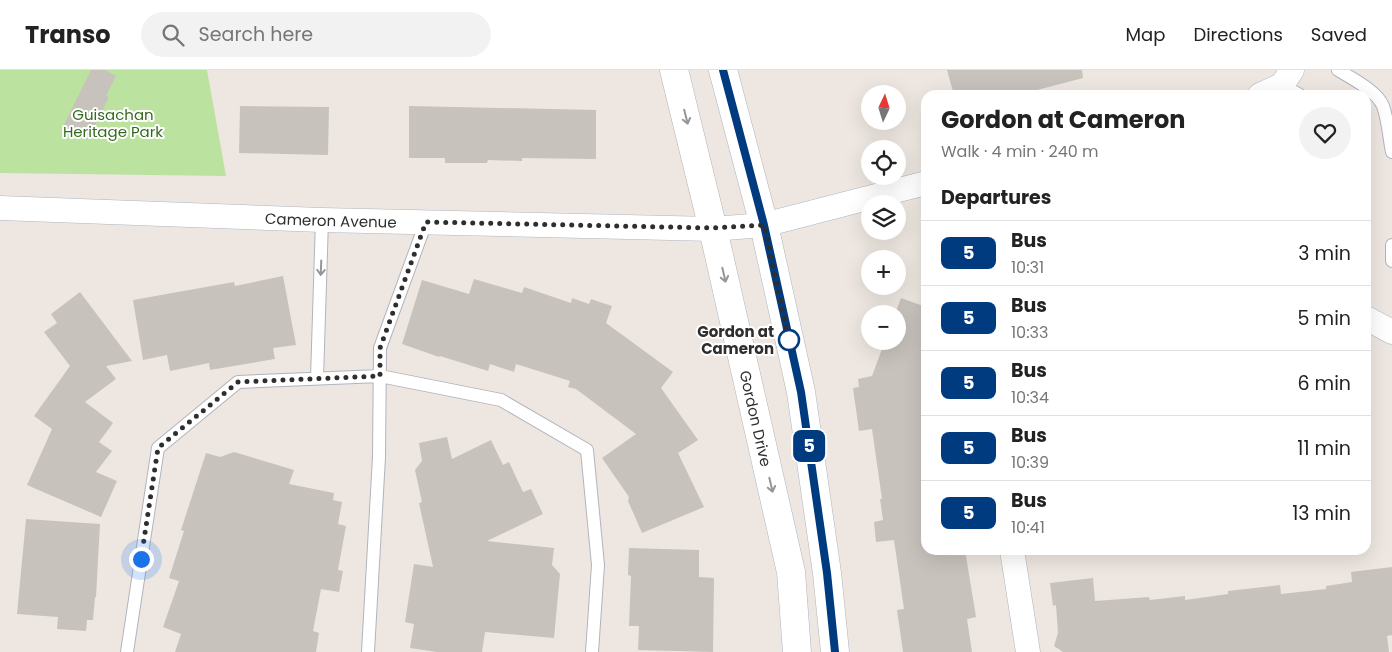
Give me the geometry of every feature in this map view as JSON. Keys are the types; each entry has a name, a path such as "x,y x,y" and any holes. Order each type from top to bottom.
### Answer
{"main road":[{"name":"Gordon Drive","path":"674,70 713,228 791,572 797,652"},
{"path":"723,70 764,225 801,392 827,573 835,652"}],"street":[{"path":"1273,90 1291,83"},
{"name":"Cameron Avenue","path":"0,208 322,220 713,228 764,225 921,184"},
{"path":"1371,318 1392,331"},
{"path":"1013,555 1028,652"}],"lane":[{"path":"1338,70 1367,90"},
{"path":"1371,93 1382,105 1392,152"},
{"path":"317,378 322,220"},
{"path":"368,652 378,457 380,348 426,222"},
{"path":"1392,245 1392,261"},
{"path":"127,652 158,448 238,382 380,376 501,400 587,450 598,565 592,652"}],"green space":[{"name":"Guisachan Heritage Park","path":"0,70 207,70 226,176 0,173"}],"building":[{"path":"91,70 105,70 116,76 106,96 109,97 88,140 63,127"},
{"path":"947,70 1082,70 1083,78 1037,90 953,90"},
{"path":"240,106 329,107 328,155 239,153"},
{"path":"409,106 596,110 596,159 522,158 522,161 488,160 487,163 445,163 445,158 409,158"},
{"path":"283,276 296,345 273,348 275,359 210,370 209,363 170,371 167,355 143,360 133,300 234,282 235,286"},
{"path":"474,279 522,293 524,287 571,303 572,298 589,304 591,299 612,306 606,323 673,372 661,388 698,440 678,453 704,507 642,533 628,501 629,497 602,458 636,434 576,389 568,387 570,381 516,364 514,372 490,364 488,371 402,344 422,280 469,294"},
{"path":"80,292 132,361 106,366 116,379 85,402 113,423 99,442 112,451 96,472 117,481 101,517 27,485 52,429 34,416 70,366 44,332 57,323 51,314"},
{"path":"901,298 921,305 921,555 966,555 976,617 967,619 972,652 903,652 897,610 904,609 894,540 876,542 874,522 883,520 880,499 882,499 872,429 859,431 853,388 859,387 858,379 872,376 882,350 906,350 906,305 898,305"},
{"path":"447,437 452,459 491,440 503,465 509,462 523,492 531,489 543,514 487,541 554,548 552,565 560,574 554,638 485,632 482,652 437,652 410,648 414,624 405,622 414,564 433,567 419,503 422,502 415,470 422,461 419,443"},
{"path":"234,452 294,470 289,484 334,493 333,500 342,502 338,524 346,526 338,570 343,571 339,592 321,589 313,631 319,633 316,652 175,652 181,634 163,627 179,581 169,578 184,531 181,530 206,453 220,457"},
{"path":"26,519 100,524 93,620 87,620 86,631 57,629 58,617 17,614"},
{"path":"629,548 699,550 699,577 714,578 713,652 638,650 639,626 629,626 631,576 628,575"},
{"path":"1392,567 1392,635 1387,636 1389,652 1063,652 1054,646 1058,633 1056,605 1053,606 1050,583 1093,578 1095,601 1149,597 1150,600 1185,596 1185,600 1228,594 1228,591 1280,585 1281,594 1326,589 1326,586 1352,582 1351,572"}],"bus line":[{"name":"5","path":"723,70 764,225 801,392 827,573 835,652"}],"place":[{"name":"Gordon at Cameron","path":"789,340"}],"route":[{"path":"141,559 158,448 238,382 380,376 380,348 426,222 713,228 764,225 789,340"}]}
